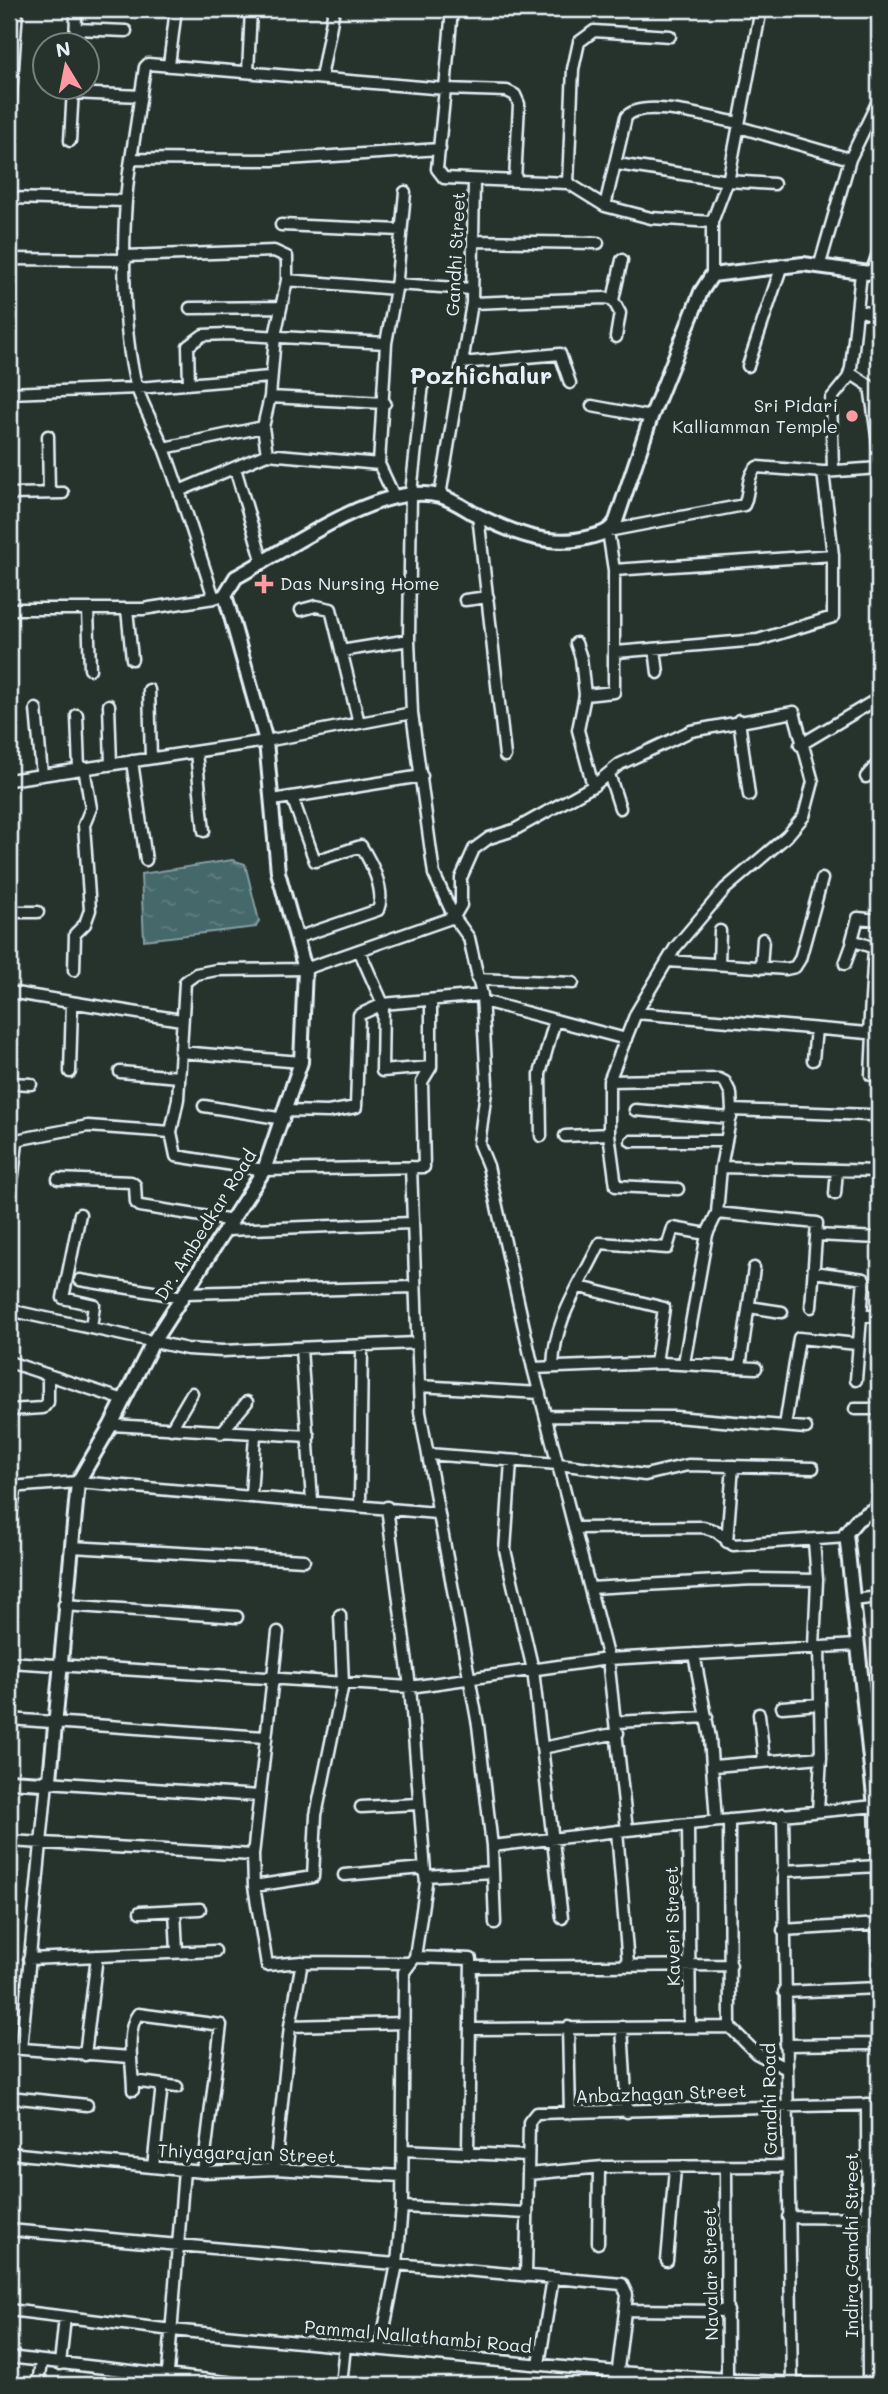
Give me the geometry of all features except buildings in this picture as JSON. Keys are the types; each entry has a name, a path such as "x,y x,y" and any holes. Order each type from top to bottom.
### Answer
{"street":[{"path":"9,125 17,9"},
{"path":"169,65 176,9"},
{"path":"248,72 251,9"},
{"path":"321,78 334,9"},
{"path":"452,9 440,175 444,178 474,180 568,183 605,206 651,218 712,222"},
{"path":"608,531 616,522 651,417 701,292 712,275 712,222 728,181 761,9"},
{"path":"76,14 76,32"},
{"path":"76,29 126,31"},
{"path":"568,183 573,69 579,42 594,31 670,36"},
{"path":"220,596 164,448 138,388 130,345 125,258 126,201 146,65 445,89 507,91 515,95 519,104 514,181"},
{"path":"102,93 141,96"},
{"path":"820,264 850,159 879,99"},
{"path":"70,141 72,102"},
{"path":"605,206 626,117 638,108 649,107 739,125 850,159"},
{"path":"131,159 272,160 440,149"},
{"path":"617,164 728,181 774,184"},
{"name":"Gandhi Street","path":"440,496 472,303 474,180"},
{"path":"394,496 379,464 385,404 386,343 396,287 405,192"},
{"path":"9,198 126,201"},
{"path":"281,225 401,230"},
{"path":"474,241 598,243"},
{"path":"9,259 125,258 274,251 287,257 287,280 275,336 269,377 270,397 263,427 267,454"},
{"path":"616,652 758,640 833,617 833,555 828,470 831,399 850,373 857,310 879,255"},
{"path":"616,337 620,313 613,300 622,260"},
{"path":"712,275 782,265 820,264 870,275"},
{"path":"748,366 782,265"},
{"path":"287,280 472,289"},
{"path":"472,303 613,300"},
{"path":"190,307 281,307"},
{"path":"857,310 879,316"},
{"path":"189,384 187,352 190,341 215,334 386,343"},
{"path":"462,363 561,355 570,383"},
{"path":"850,373 870,386 879,450"},
{"path":"9,393 138,388 269,377"},
{"path":"423,384 411,493 409,640 412,713 434,874 454,917 469,938 483,998 486,1084 479,1144 488,1166 533,1368 608,1659 617,1728 628,1964"},
{"path":"270,397 385,404"},
{"path":"592,405 651,417"},
{"path":"164,448 263,427"},
{"path":"48,436 49,494"},
{"path":"179,491 267,454 379,464"},
{"path":"9,609 127,609 220,596 236,577 327,526 394,496 411,493 440,496 521,534 550,541 584,539 608,531 744,505 749,495 750,475 757,467 828,470 879,468"},
{"path":"235,468 263,563"},
{"path":"9,494 63,493"},
{"path":"478,515 505,756"},
{"path":"585,695 614,692 614,570 608,531"},
{"path":"614,570 833,555"},
{"name":"Dr. Ambedkar Road","path":"47,1782 57,1722 64,1605 78,1482 111,1425 153,1342 264,1170 301,1062 305,969 278,872 266,741 220,596"},
{"path":"465,600 488,597"},
{"path":"301,610 316,606 331,609 359,723"},
{"path":"127,609 132,659"},
{"path":"88,610 90,669"},
{"path":"341,651 409,640"},
{"path":"576,643 581,658 585,695 578,730 593,786"},
{"path":"655,649 658,673"},
{"path":"149,690 151,758"},
{"path":"800,744 879,698"},
{"path":"109,705 111,765"},
{"path":"36,709 42,775"},
{"path":"430,1000 431,1067 422,1082 424,1167 264,1170 176,1156 171,1132 179,1077 185,982 188,977 216,970 305,969 454,917 461,905 461,878 474,849 593,786 620,764 691,731 794,712 800,744 813,782 804,816 787,836 725,889 667,961 636,1013 610,1081 610,1134 615,1186 678,1189"},
{"path":"9,780 266,741 412,713"},
{"path":"74,970 75,934 85,924 90,911 84,825 91,808 82,769 78,715"},
{"path":"740,720 749,795"},
{"path":"195,752 204,831"},
{"path":"132,761 146,860"},
{"path":"866,777 879,762"},
{"path":"609,774 620,808"},
{"path":"273,800 422,776"},
{"path":"292,797 314,861 361,846 370,860 381,902 378,909 296,938"},
{"path":"9,837 9,868"},
{"path":"667,961 786,970 795,967 800,959 822,879"},
{"path":"9,912 38,912"},
{"path":"845,964 858,918 879,920"},
{"path":"719,964 720,931"},
{"path":"761,968 764,939"},
{"path":"853,942 874,948 871,1076"},
{"path":"359,950 383,1004 382,1071 431,1067"},
{"path":"477,979 573,983"},
{"path":"9,992 181,1020"},
{"path":"204,1106 285,1115 356,1107 359,1015 383,1004 483,998 626,1039"},
{"path":"70,1072 72,1003"},
{"path":"636,1013 874,1034"},
{"path":"541,1136 540,1074 555,1020"},
{"path":"813,1060 816,1029"},
{"path":"180,1052 301,1062"},
{"path":"120,1072 179,1077"},
{"path":"610,1081 719,1079 725,1082 731,1094 732,1114 721,1167 718,1213 707,1234 684,1363"},
{"path":"9,1083 32,1084"},
{"path":"635,1110 870,1115"},
{"path":"9,1206 13,1142 88,1126 171,1132"},
{"path":"565,1136 610,1134"},
{"path":"631,1141 726,1142"},
{"path":"411,1167 420,1412 436,1513 478,1725 492,1846 495,1923"},
{"path":"721,1167 879,1171"},
{"path":"835,1194 837,1170"},
{"path":"58,1179 131,1182 135,1185 136,1203 140,1206 230,1226 411,1223"},
{"path":"718,1213 817,1223 811,1307"},
{"path":"80,1214 63,1298 94,1305 90,1328"},
{"path":"553,1367 556,1331 600,1243 667,1248 673,1228 707,1234"},
{"path":"816,1235 879,1238"},
{"path":"740,1367 754,1268"},
{"path":"814,1272 864,1279 856,1380"},
{"path":"80,1280 184,1295 415,1287"},
{"path":"580,1287 664,1308 656,1363"},
{"path":"749,1307 782,1312"},
{"path":"9,1310 187,1349 222,1352 416,1343"},
{"path":"861,1316 879,1316"},
{"path":"785,1426 799,1338 857,1344"},
{"path":"359,1504 362,1346"},
{"path":"301,1349 312,1500"},
{"path":"9,1362 124,1400"},
{"path":"533,1368 656,1363 756,1368"},
{"path":"9,1410 43,1408 48,1402 48,1375"},
{"path":"419,1386 540,1393"},
{"path":"171,1429 192,1393"},
{"path":"222,1433 247,1402"},
{"path":"855,1409 879,1409"},
{"path":"546,1416 674,1417 806,1428"},
{"path":"111,1425 309,1436"},
{"path":"251,1495 255,1435"},
{"path":"428,1454 558,1464 645,1475 688,1465 813,1468"},
{"path":"510,1461 505,1549 533,1670 562,1918"},
{"path":"727,1542 733,1466"},
{"path":"9,1524 12,1487 78,1482 359,1504 436,1513"},
{"path":"785,2045 876,2043 878,2036 879,1924 874,1751 858,1645 846,1533 857,1520 879,1506"},
{"path":"380,2349 397,2264 402,2207 404,1972 412,1960 425,1872 410,1687 387,1507"},
{"path":"575,1528 703,1527 716,1531 733,1545 846,1537"},
{"path":"814,1541 821,1757 818,1811"},
{"path":"71,1547 304,1560"},
{"path":"590,1588 752,1579 817,1580"},
{"path":"853,1600 879,1597"},
{"path":"64,1605 237,1617"},
{"path":"254,1886 313,1877 316,1815 343,1684 340,1615"},
{"path":"278,1632 253,1855 254,1886 267,1965 466,1957 471,1959 468,2151"},
{"path":"9,1662 410,1687 608,1659 858,1645"},
{"path":"694,1654 714,1766 716,1821"},
{"path":"782,1707 820,1704"},
{"path":"759,1714 764,1760"},
{"path":"542,1748 617,1728 707,1717"},
{"path":"9,1719 265,1737"},
{"path":"714,1766 821,1757"},
{"path":"9,1781 259,1796"},
{"path":"21,2049 44,1843 47,1782"},
{"path":"361,1807 418,1804"},
{"path":"492,1846 622,1830 877,1806"},
{"name":"Gandhi Road","path":"783,1814 789,2384"},
{"path":"729,1820 730,2027"},
{"name":"Kaveri Street","path":"688,1824 690,2027"},
{"path":"9,1841 253,1855"},
{"path":"783,1871 877,1866"},
{"path":"344,1875 493,1872"},
{"path":"140,1912 200,1909"},
{"path":"175,1911 177,1951"},
{"path":"783,1930 879,1924"},
{"path":"29,1959 215,1951"},
{"path":"85,2055 97,1956"},
{"path":"275,2169 290,2026 302,1962"},
{"path":"471,1967 731,1965"},
{"path":"784,1992 878,1988"},
{"path":"177,2087 133,2086 130,2057 134,2020 138,2014 221,2025 203,2172"},
{"path":"290,2026 403,2023"},
{"path":"568,2027 570,2113"},
{"path":"622,2027 626,2112"},
{"path":"471,2029 730,2027 756,2053 785,2068"},
{"path":"9,2048 130,2057"},
{"path":"153,2167 162,2085"},
{"path":"9,2097 87,2105"},
{"name":"Indira Gandhi Street","path":"867,2104 874,2218 868,2385"},
{"name":"Anbazhagan Street","path":"528,2156 529,2122 536,2113 879,2104"},
{"path":"402,2150 468,2151 528,2156 526,2276"},
{"name":"Thiyagarajan Street","path":"9,2153 203,2172 275,2169 401,2176"},
{"path":"528,2174 599,2168 787,2166"},
{"name":"Navalar Street","path":"726,2167 727,2381"},
{"path":"598,2243 599,2168"},
{"path":"667,2261 675,2169"},
{"path":"167,2381 184,2170"},
{"path":"402,2207 527,2213"},
{"path":"788,2217 874,2218"},
{"path":"9,2230 622,2284 627,2295 616,2385"},
{"path":"539,2364 554,2278"},
{"path":"625,2310 728,2311"},
{"name":"Pammal Nallathambi Road","path":"9,2311 172,2330 617,2372 683,2381 826,2385"},
{"path":"60,2364 65,2317"},
{"path":"341,2385 345,2346"},
{"path":"18,2358 167,2381 253,2385"},
{"path":"38,2385 41,2361"}],"shaded area":[{"path":"879,1619 879,1707 866,1681 860,1630"}],"green space":[{"path":"879,1633 879,1681 872,1661"}],"water":[{"path":"232,860 245,864 259,921 256,927 144,940 141,874"}],"place":[{"name":"Sri Pidari Kalliamman Temple","path":"852,416"},
{"name":"Das Nursing Home","path":"264,584"}],"district":[{"name":"Pozhichalur","path":"481,376"}]}
